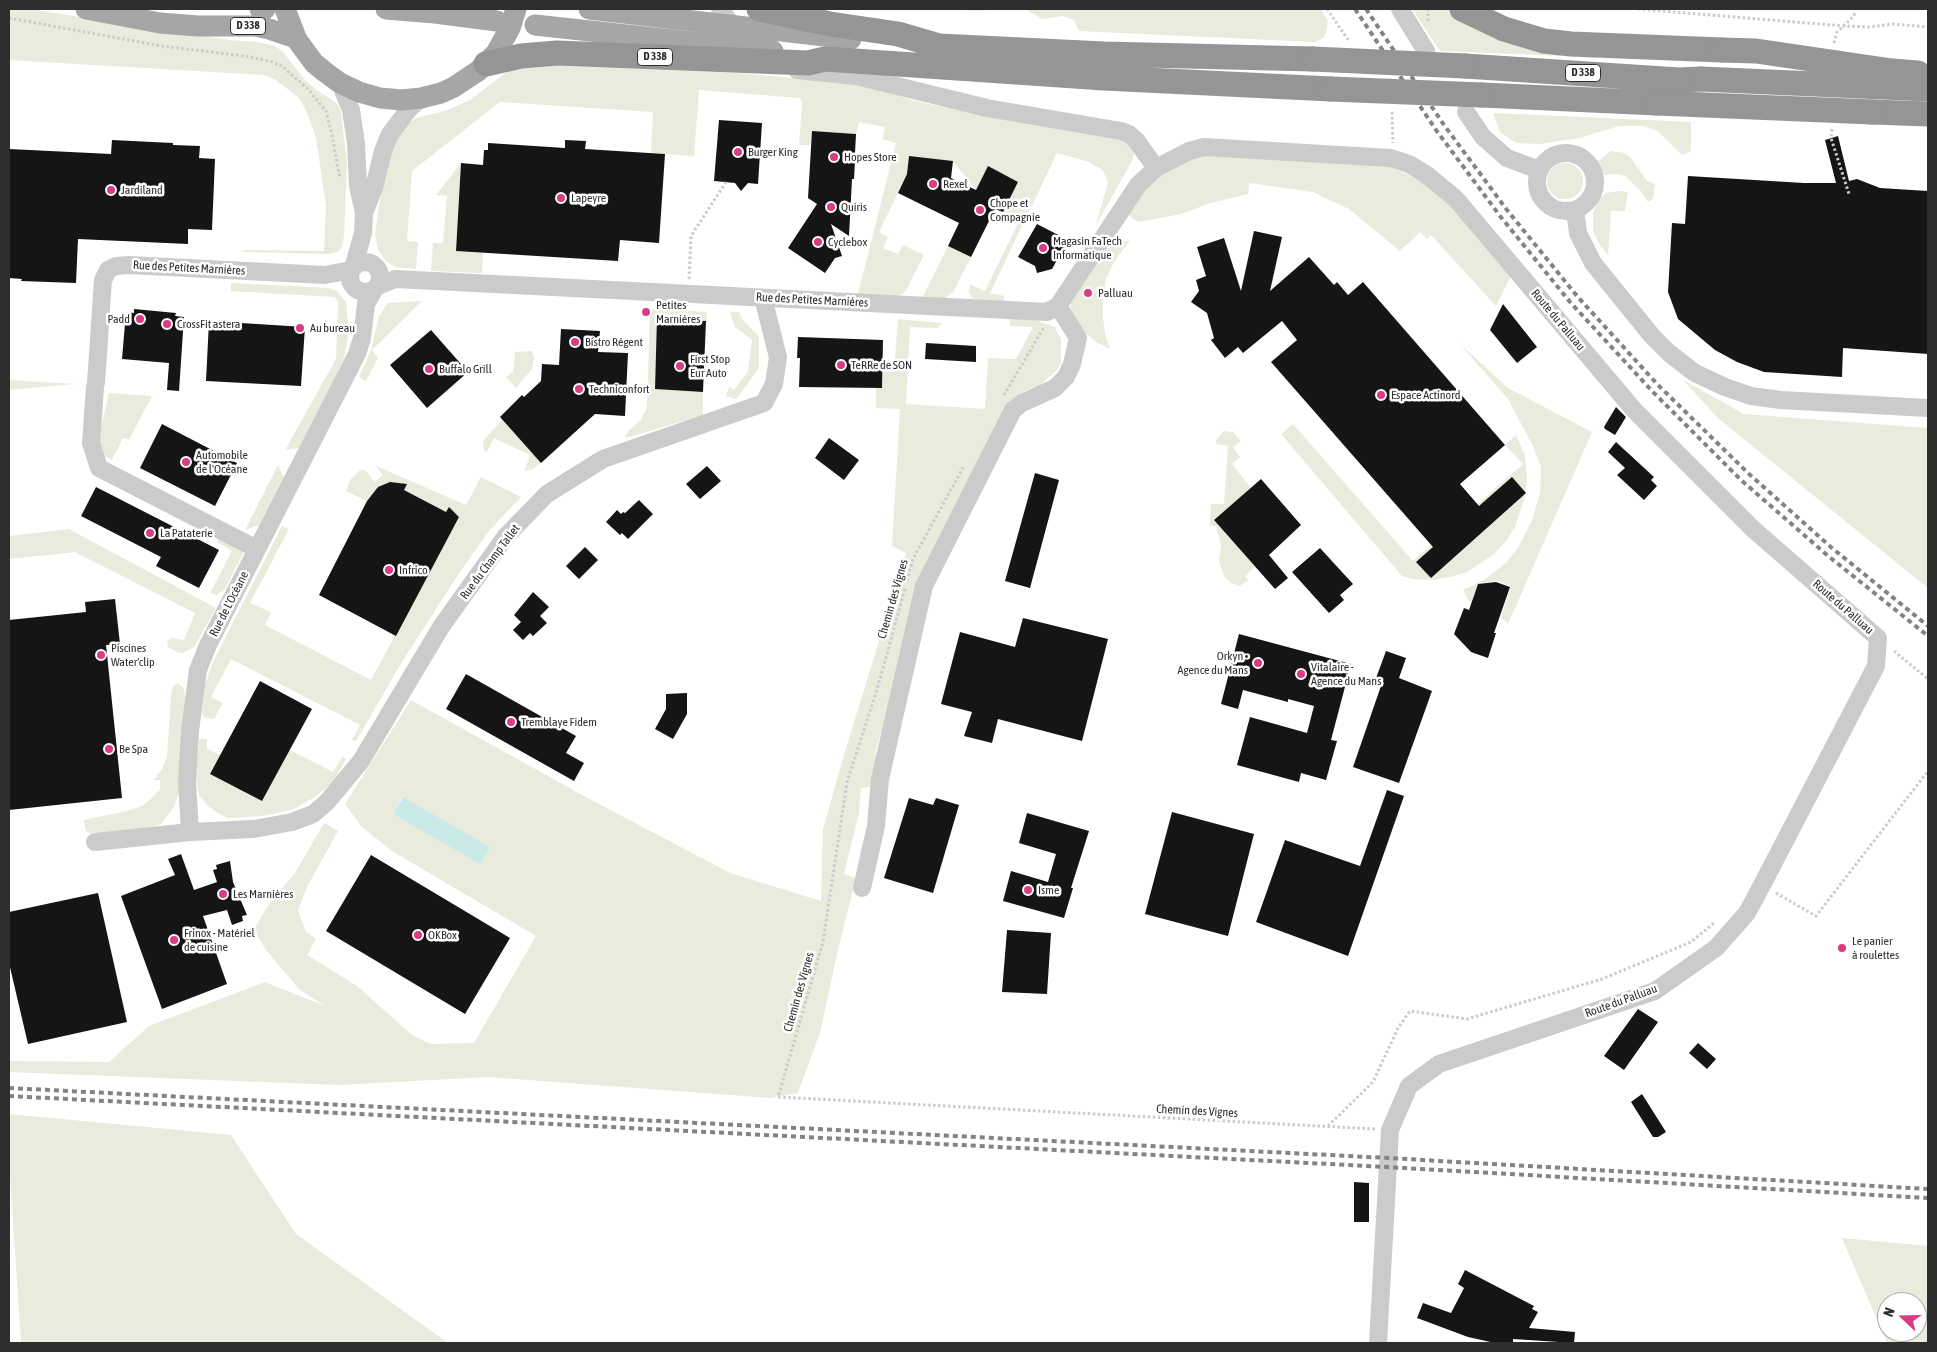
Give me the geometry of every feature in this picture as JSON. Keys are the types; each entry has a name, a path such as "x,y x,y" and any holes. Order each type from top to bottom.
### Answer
{"highway":[{"name":"D 338","path":"759,9 830,24 898,34 939,46 1104,54 1313,59 1465,66 1680,80 1700,79 1928,89"},
{"path":"1462,9 1504,29 1544,41 1571,44 1756,51 1892,71 1928,73"},
{"name":"D 338","path":"486,64 520,56 557,53 808,63 825,59 1104,78 1331,88 1474,104 1657,103 1923,116"}],"main road":[{"name":"D 338","path":"86,9 117,12 160,23 198,26 255,26 296,38"},
{"name":"D 338","path":"260,9 265,9"},
{"path":"286,9 296,38 314,63 340,83 359,92 380,98 402,100 421,98 454,87 486,64 504,39 516,9"},
{"path":"386,9 497,21"},
{"name":"D 338","path":"590,9 726,17 881,42 939,46"},
{"name":"D 338","path":"535,25 807,54 825,59"}],"street":[{"path":"1400,9 1426,51"},
{"path":"698,58 752,67 856,76 987,108 1121,131 1129,134 1136,140 1156,168 1138,185 1117,225 1058,306 1078,338 1072,364 1066,377 1055,388 1022,403 1013,410 924,586 882,771 876,826 862,888"},
{"path":"340,83 351,110 356,143 358,186 364,213"},
{"path":"364,213 374,188 383,151 390,134 409,109 421,98"},
{"path":"1474,104 1483,137 1507,158 1538,170"},
{"name":"Route du Palluau","path":"1156,168 1189,151 1204,147 1391,158 1409,164 1427,174 1456,199 1634,410 1753,529 1878,638 1876,666 1747,912 1716,948 1655,991 1439,1064 1408,1086 1390,1130 1378,1343"},
{"path":"1557,153 1574,154 1588,163 1595,178 1593,194 1582,206 1575,210 1556,210 1547,205 1541,198 1536,180 1538,170 1549,157 1557,153"},
{"path":"1575,210 1578,233 1593,264 1652,336 1695,373 1725,387 1751,396 1780,400 1928,408"},
{"name":"Rue de L'Océane","path":"190,832 187,782 190,731 198,670 208,645 357,354 362,338 368,280 363,233 364,213"},
{"name":"Rue des Petites Marniéres","path":"257,549 99,468 91,444 103,280 108,270 116,266 129,264 325,275 368,280 1047,312 1058,306"},
{"name":"Rue du Champ Tallet","path":"190,832 254,829 292,822 313,814 327,802 361,762 441,627 501,544 547,494 603,459 764,403 774,384 778,357 763,298"},
{"path":"95,842 190,832"}],"path":[{"path":"1328,9 1350,42"},
{"path":"1638,9 1843,26 1870,27 1893,24 1928,27"},
{"path":"1834,44 1837,32 1856,12"},
{"path":"9,18 162,46 270,61 282,66 308,89 326,111 338,174 345,183 358,186"},
{"path":"1392,108 1392,148"},
{"path":"1831,138 1849,194"},
{"path":"688,294 691,236 726,182"},
{"path":"1001,401 1046,324"},
{"name":"Chemin des Vignes","path":"965,465 913,559 876,693 847,782 823,942 778,1097 1390,1130"},
{"path":"1878,638 1928,679"},
{"path":"1762,884 1816,916 1928,771"},
{"path":"1328,1126 1373,1082 1398,1028 1410,1012 1467,1018 1602,979 1691,942 1720,919"}],"shaded area":[{"path":"9,9 29,9 229,40 258,42 275,46 282,51 305,80 337,103 341,112 347,164 344,236 342,246 338,252 327,254 243,252 244,250 324,251 326,206 316,137 299,98 276,80 264,75 9,60"},
{"path":"953,9 1013,9 973,11"},
{"path":"1025,9 1321,9 1328,21 1323,38 1315,42 1079,31 1074,20 1063,16 1042,19"},
{"path":"1412,9 1449,9 1463,19 1540,50 1563,56 1440,51"},
{"path":"536,65 739,73 864,85 915,101 957,110 1014,116 1126,140 1135,151 1132,161 1096,225 1108,182 1103,170 1089,162 1057,153 990,293 1004,296 1004,300 1000,303 981,302 972,298 969,292 970,284 985,291 1019,221 1003,212 1007,204 1012,206 1014,202 1009,199 1018,182 988,167 976,190 953,161 909,156 907,174 879,232 888,237 883,248 898,254 903,245 924,255 905,292 895,298 858,294 896,143 883,139 885,127 859,122 856,134 812,131 811,145 799,145 802,104 800,98 699,90 694,156 651,153 653,112 500,102 412,171 407,241 418,242 416,269 395,267 385,260 378,250 375,235 379,206 390,150 404,127 416,118 445,111 470,100 508,71"},
{"path":"1493,113 1691,122 1691,151 1682,155 1658,131 1643,126 1619,126 1579,138 1540,144 1516,143 1500,132"},
{"path":"1611,151 1625,153 1647,181 1655,184 1653,199 1648,202 1640,190 1625,176 1616,174 1604,175 1597,162"},
{"path":"1220,153 1386,164 1426,184 1450,203 1511,276 1496,306 1431,235 1427,239 1420,232 1400,251 1349,209 1313,192 1249,183 1248,194 1211,203 1181,214 1139,222 1127,212 1128,205 1161,174 1190,158"},
{"path":"461,163 456,251 483,253 482,273 431,271 433,243 443,243 447,196 436,195"},
{"path":"1565,163 1572,164 1578,168 1582,174 1582,188 1578,194 1572,198 1565,199 1558,198 1552,194 1548,188 1547,181 1548,174 1552,168 1558,164"},
{"path":"1628,192 1625,211 1611,211 1608,256 1593,231 1593,213 1599,200 1606,193"},
{"path":"1130,240 1114,262 1106,279 1103,318 1105,334 1110,349 1096,342 1071,321 1070,297 1099,251"},
{"path":"948,246 971,257 953,292 945,298 922,298"},
{"path":"231,283 330,288 338,292 346,302 349,331 344,358 299,448 285,450 336,359 338,302 335,297 231,291"},
{"path":"422,301 372,350 378,358 366,381 359,377 371,350 379,316 388,303"},
{"path":"650,309 707,312 706,321 658,318 655,389 703,392 703,415 626,438 629,430 640,421 647,408"},
{"path":"730,312 739,312 742,319 759,336 759,368 736,399 726,396 729,387 734,390 748,371 752,340 735,327"},
{"path":"898,319 942,323 938,328 910,327 906,404 985,409 988,358 1016,359 1033,327 1010,326 1010,319 1036,320 1055,327 1061,340 1061,362 1057,370 1040,385 1022,392 1007,407 938,539 876,750 874,786 861,788 859,813 844,874 856,878 820,1033 798,1093 771,1098 488,1077 340,1085 9,1072 9,1061 109,1062 149,1026 265,982 325,1006 299,989 266,950 258,937 255,927 270,903 295,873 324,823 338,831 308,885 298,910 306,932 316,939 307,955 357,986 412,1035 430,1044 474,1043 536,936 392,851 362,827 345,804 411,700 584,796 730,873 821,901 823,829 906,553 892,546 900,409 876,408 876,388 882,388 883,372 894,372","holes":["402,797 490,847 480,863 393,814"]},
{"path":"1459,343 1508,388 1592,432 1508,624 1501,617 1511,586 1496,581 1478,584 1471,602 1463,590 1482,581 1505,564 1518,548 1532,520 1540,493 1541,467 1532,444 1508,399"},
{"path":"532,351 534,358 532,369 516,388 506,377 513,372 515,352"},
{"path":"9,380 75,384 9,390"},
{"path":"1683,380 1744,414 1928,428 1928,588 1719,419"},
{"path":"109,393 152,396 129,440 123,438 112,460 102,455 98,441"},
{"path":"502,420 541,463 533,469 524,471 530,455 494,438 487,452 484,450 483,441"},
{"path":"1293,424 1413,561 1523,464 1505,445 1516,435 1525,456 1527,478 1525,496 1515,527 1494,554 1467,572 1433,580 1412,579 1402,576 1281,434"},
{"path":"1224,431 1233,432 1241,441 1233,447 1240,457 1232,464 1251,488 1214,520 1255,567 1245,576 1248,580 1240,586 1231,583 1224,576 1219,561 1221,545 1216,526 1210,526 1211,504 1224,504 1228,446 1216,444 1216,440"},
{"path":"278,465 284,478 259,525 245,530"},
{"path":"376,466 466,505 481,477 521,497 488,532 460,572 403,660 356,741 352,740 360,725 231,659 211,697 223,703 214,719 205,718 202,714 205,685 212,664 282,526 289,529 250,603 271,612 265,625 371,680 459,517 449,507 446,512 404,490 406,484 390,482 378,487 367,501 346,491 350,480 360,470 365,470 375,482 383,475"},
{"path":"69,529 216,608 194,647 183,653 177,652 168,647 167,641 173,638 184,640 195,613 75,552 9,559 9,536"},
{"path":"222,531 248,544 225,589 217,595 210,593 232,551 217,542"},
{"path":"178,683 184,689 185,700 180,789 174,807 161,824 144,830 86,832 84,820 142,806 160,789 160,780 154,780 162,769 167,757 171,693 173,687"},
{"path":"199,739 207,739 207,749 220,755 210,774 262,801 290,750 333,772 342,757 346,759 334,781 315,797 294,809 263,816 228,818 216,812 199,795 196,777"},
{"path":"9,1114 231,1135 296,1234 448,1343 21,1343 9,1161"},
{"path":"1842,1238 1928,1246 1928,1343 1887,1343 1927,1342 1927,1292 1877,1292 1877,1320"}],"water":[{"path":"403,797 490,847 480,864 393,814"}],"building":[{"name":"Burger King","path":"719,120 762,123 758,184 748,183 741,191 735,183 714,181"},
{"path":"812,131 856,134 855,153 860,157 855,161 854,179 852,179 849,236 831,224 842,256 835,258 825,273 788,248 817,204 808,198"},
{"path":"1838,136 1849,181 1857,179 1880,188 1928,191 1928,354 1843,348 1842,377 1764,372 1737,362 1715,350 1678,319 1668,292 1672,223 1685,224 1688,176 1804,183 1836,183 1825,140"},
{"name":"Jardiland","path":"112,140 200,146 199,158 215,159 212,230 188,229 188,244 78,239 76,283 21,281 22,279 9,278 9,149 111,154"},
{"name":"Lapeyre","path":"565,140 586,141 585,149 665,154 659,243 620,240 618,261 456,251 461,163 483,165 484,150 488,150 488,143 565,148"},
{"path":"909,156 953,161 951,178 976,190 988,166 1018,182 1003,212 995,209 971,257 948,246 959,223 898,193 907,174"},
{"name":"Magasin FaTech Informatique","path":"1037,224 1068,240 1052,269 1037,273 1035,266 1018,257"},
{"name":"Espace Actinord","path":"1254,231 1282,237 1270,291 1309,257 1334,285 1337,282 1348,295 1363,282 1505,445 1460,484 1479,506 1512,477 1526,493 1431,578 1416,562 1433,547 1271,362 1297,340 1282,321 1243,353 1238,347 1225,358 1211,340 1214,338 1207,313 1191,302 1199,291 1196,280 1206,276 1197,247 1224,238 1241,291"},
{"path":"1503,304 1537,347 1517,363 1490,330"},
{"path":"134,309 176,313 175,316 184,317 179,391 167,390 169,363 122,359 126,312 134,313"},
{"name":"First Stop Eur Auto","path":"657,318 706,321 703,392 655,389"},
{"path":"209,321 305,327 301,386 206,381"},
{"name":"Techniconfort","path":"561,329 600,331 598,352 628,353 625,416 595,414 541,463 500,417 522,395 524,397 541,381 542,364 559,365"},
{"name":"Buffalo Grill","path":"431,330 468,372 427,408 390,365"},
{"name":"TeRRe de SON","path":"798,337 883,340 882,388 799,387 800,358 797,358"},
{"path":"926,343 976,346 976,362 925,359"},
{"path":"1616,407 1626,417 1615,435 1604,427"},
{"name":"Automobile de l'Océane","path":"162,424 237,463 215,506 140,468"},
{"path":"829,438 859,460 844,480 815,458"},
{"path":"1616,442 1654,477 1651,480 1657,486 1644,500 1617,475 1625,468 1608,452"},
{"path":"707,466 721,481 700,499 686,484"},
{"path":"1035,473 1059,480 1030,588 1005,581"},
{"path":"1261,479 1301,525 1269,555 1288,578 1275,589 1214,520"},
{"name":"Infrico","path":"390,482 407,484 404,490 446,512 449,507 459,517 396,636 319,595 367,501 378,487"},
{"name":"La Pataterie","path":"96,487 219,550 199,588 156,566 161,557 81,516"},
{"path":"639,500 653,514 628,539 622,533 620,535 606,522 617,510 621,514 625,513"},
{"path":"585,547 598,560 579,579 566,566"},
{"path":"1320,548 1353,584 1340,595 1344,600 1329,613 1292,572"},
{"path":"1496,582 1510,587 1494,633 1496,633 1488,658 1471,652 1454,634 1464,608 1469,610 1478,584"},
{"path":"533,592 549,607 540,616 547,623 533,636 530,633 523,640 513,630 521,622 514,615"},
{"path":"115,599 120,644 106,645 122,798 9,810 9,620 86,612 85,602"},
{"path":"1023,618 1108,639 1082,741 998,719 992,743 964,736 972,712 941,704 960,632 1015,647"},
{"path":"1239,634 1351,664 1331,740 1337,741 1326,780 1301,773 1299,782 1237,765 1250,717 1307,733 1314,706 1288,699 1288,702 1243,690 1238,709 1221,704"},
{"path":"1386,651 1406,658 1399,678 1432,691 1399,783 1353,767 1382,683 1375,681"},
{"name":"Tremblaye Fidem","path":"466,674 576,736 566,753 584,763 574,781 446,709"},
{"path":"260,681 312,709 262,801 210,774"},
{"path":"687,693 687,714 673,739 655,729 666,709 666,694"},
{"path":"1387,790 1404,796 1348,956 1256,922 1285,840 1360,866"},
{"path":"909,798 933,805 936,798 959,805 933,893 884,878"},
{"path":"1172,812 1254,834 1228,936 1145,914"},
{"path":"1027,813 1089,831 1071,888 1073,888 1064,918 1003,901 1011,871 1048,882 1056,854 1019,843"},
{"name":"Frinox - Matériel de cuisine","path":"181,854 194,890 217,882 213,870 217,869 216,865 230,861 233,882 247,915 242,916 243,921 232,925 227,910 203,916 227,984 162,1009 121,896 175,875 168,859"},
{"name":"OKBox","path":"371,855 510,938 465,1014 326,931"},
{"path":"98,893 127,1022 28,1044 9,963 9,912"},
{"path":"1007,930 1051,933 1047,994 1002,992"},
{"path":"1638,1009 1658,1022 1624,1070 1604,1056"},
{"path":"1698,1043 1716,1059 1707,1069 1689,1053"},
{"path":"1642,1094 1666,1132 1658,1137 1653,1137 1631,1102"},
{"path":"1354,1182 1369,1183 1369,1222 1354,1222"},
{"path":"1465,1270 1534,1306 1532,1309 1538,1312 1529,1328 1575,1332 1574,1343 1513,1339 1513,1343 1495,1343 1468,1337 1417,1318 1423,1303 1451,1313 1464,1288 1458,1284"}],"railway":[{"path":"1355,9 1436,130 1500,216 1570,302 1652,391 1741,480 1827,555 1928,636"},
{"path":"1366,9 1444,125 1507,210 1577,296 1658,385 1748,473 1832,548 1928,626"},
{"path":"9,1088 1388,1158 1928,1189"},
{"path":"9,1096 1387,1167 1928,1198"}],"place":[{"name":"Burger King","path":"738,152"},
{"name":"Hopes Store","path":"834,157"},
{"name":"Rexel","path":"933,184"},
{"name":"Jardiland","path":"111,190"},
{"name":"Lapeyre","path":"561,198"},
{"name":"Quiris","path":"831,207"},
{"name":"Chope et Compagnie","path":"980,210"},
{"name":"Cyclebox","path":"818,242"},
{"name":"Magasin FaTech Informatique","path":"1043,248"},
{"name":"Palluau","path":"1088,293"},
{"name":"Petites Marniéres","path":"646,312"},
{"name":"Padd","path":"140,319"},
{"name":"CrossFit astera","path":"167,324"},
{"name":"Au bureau","path":"300,328"},
{"name":"Bistro Régent","path":"575,342"},
{"name":"TeRRe de SON","path":"841,365"},
{"name":"First Stop Eur Auto","path":"680,366"},
{"name":"Buffalo Grill","path":"429,369"},
{"name":"Techniconfort","path":"579,389"},
{"name":"Espace Actinord","path":"1381,395"},
{"name":"Automobile de l'Océane","path":"186,462"},
{"name":"La Pataterie","path":"150,533"},
{"name":"Infrico","path":"389,570"},
{"name":"Piscines Water'clip","path":"101,655"},
{"name":"Orkyn - Agence du Mans","path":"1258,663"},
{"name":"Vitalaire - Agence du Mans","path":"1301,674"},
{"name":"Tremblaye Fidem","path":"511,722"},
{"name":"Be Spa","path":"109,749"},
{"name":"Isme","path":"1028,890"},
{"name":"Les Marnières","path":"223,894"},
{"name":"OKBox","path":"418,935"},
{"name":"Frinox - Matériel de cuisine","path":"174,940"},
{"name":"Le panier à roulettes","path":"1842,948"}]}
